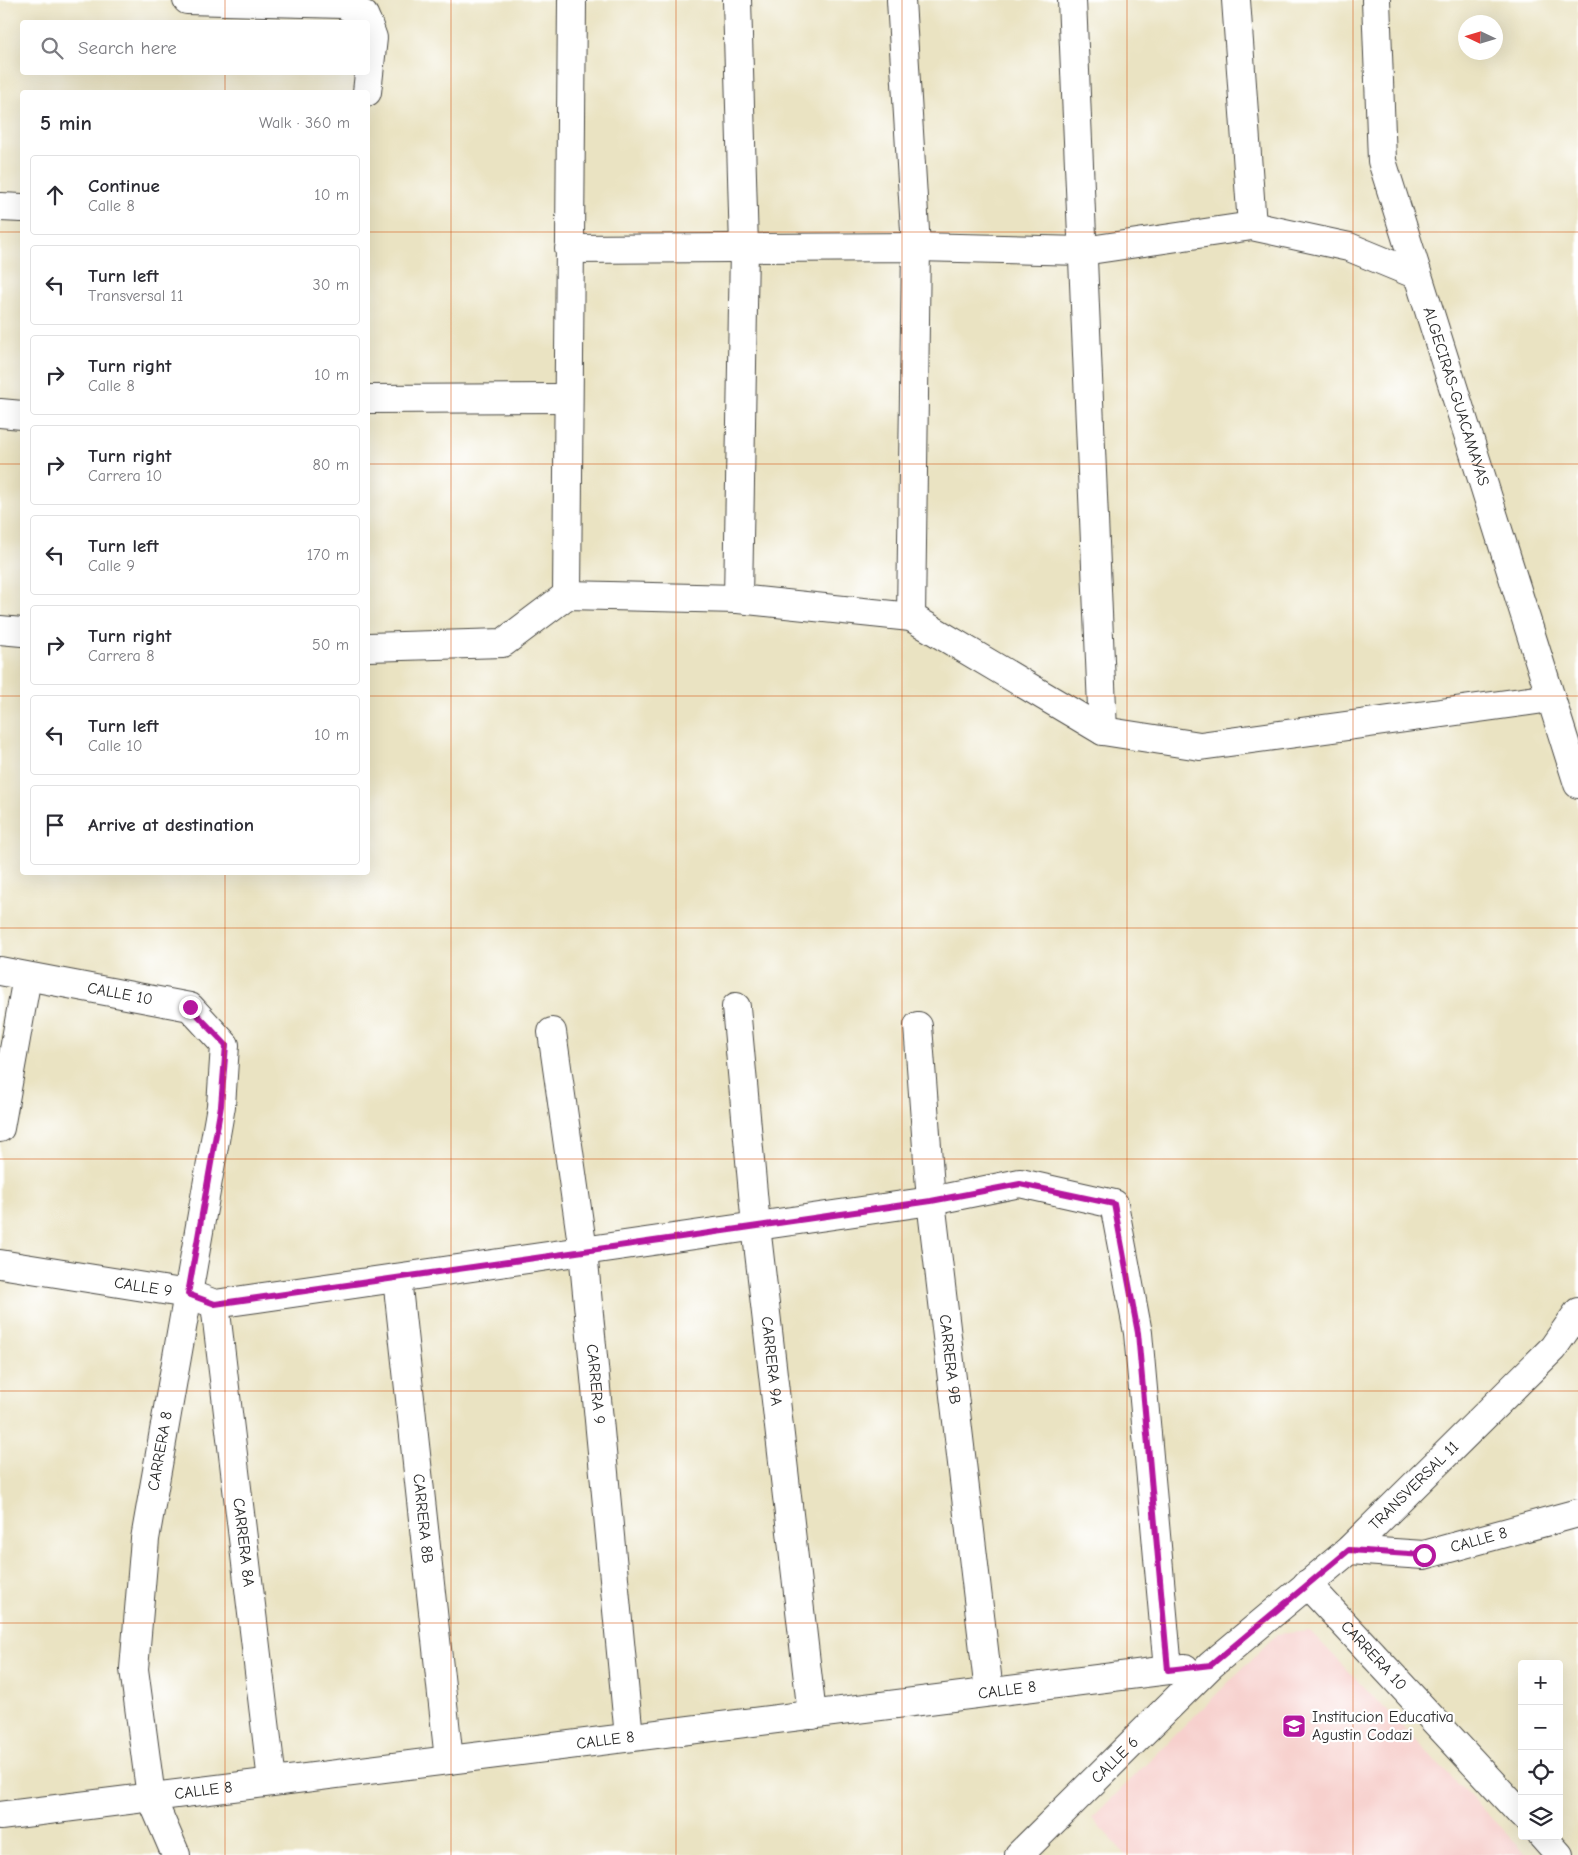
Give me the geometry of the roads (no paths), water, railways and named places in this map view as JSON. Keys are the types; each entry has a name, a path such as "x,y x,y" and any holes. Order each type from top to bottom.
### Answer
{"street":[{"path":"187,0 343,4 364,15 366,20"},
{"path":"567,595 572,0"},
{"path":"737,0 744,248 738,600"},
{"path":"901,0 916,247 911,617"},
{"path":"1072,0 1103,732"},
{"path":"1236,0 1252,226"},
{"name":"ALGECIRAS-GUACAMAYAS","path":"1376,0 1382,161 1578,784"},
{"path":"370,30 373,38 370,65"},
{"path":"367,90 369,75"},
{"path":"0,207 20,208"},
{"path":"569,249 916,247 1083,251 1252,226 1349,248 1417,274"},
{"path":"370,398 568,398"},
{"path":"0,413 20,415"},
{"path":"370,647 503,643 567,595 738,600 911,617 1103,732 1200,746 1551,698"},
{"path":"0,630 20,632"},
{"name":"CALLE 10","path":"0,972 190,1007 226,1045"},
{"path":"0,1128 27,977"},
{"name":"CARRERA 9A","path":"736,1007 756,1226 812,1715"},
{"name":"CARRERA 9B","path":"918,1026 931,1201 988,1692"},
{"name":"CARRERA 9","path":"552,1032 583,1251 629,1737"},
{"name":"CARRERA 8","path":"176,1855 151,1797 134,1669 145,1539 221,1106 226,1045"},
{"name":"CALLE 9","path":"0,1264 188,1294 215,1304 931,1201 1020,1184 1114,1204 1138,1333 1168,1670"},
{"name":"CARRERA 8B","path":"397,1278 449,1760"},
{"name":"CARRERA 8A","path":"215,1304 272,1782"},
{"name":"TRANSVERSAL 11","path":"1211,1665 1349,1550 1553,1348 1578,1312"},
{"name":"CALLE 8","path":"1349,1550 1424,1555 1578,1512"},
{"name":"CARRERA 10","path":"1307,1584 1518,1811"},
{"name":"CALLE 8","path":"0,1816 1211,1665"},
{"name":"CALLE 6","path":"1018,1855 1211,1665"},
{"path":"1546,1840 1559,1855"}],"place":[{"name":"Institucion Educativa Agustin Codazi","path":"1294,1726"}]}
